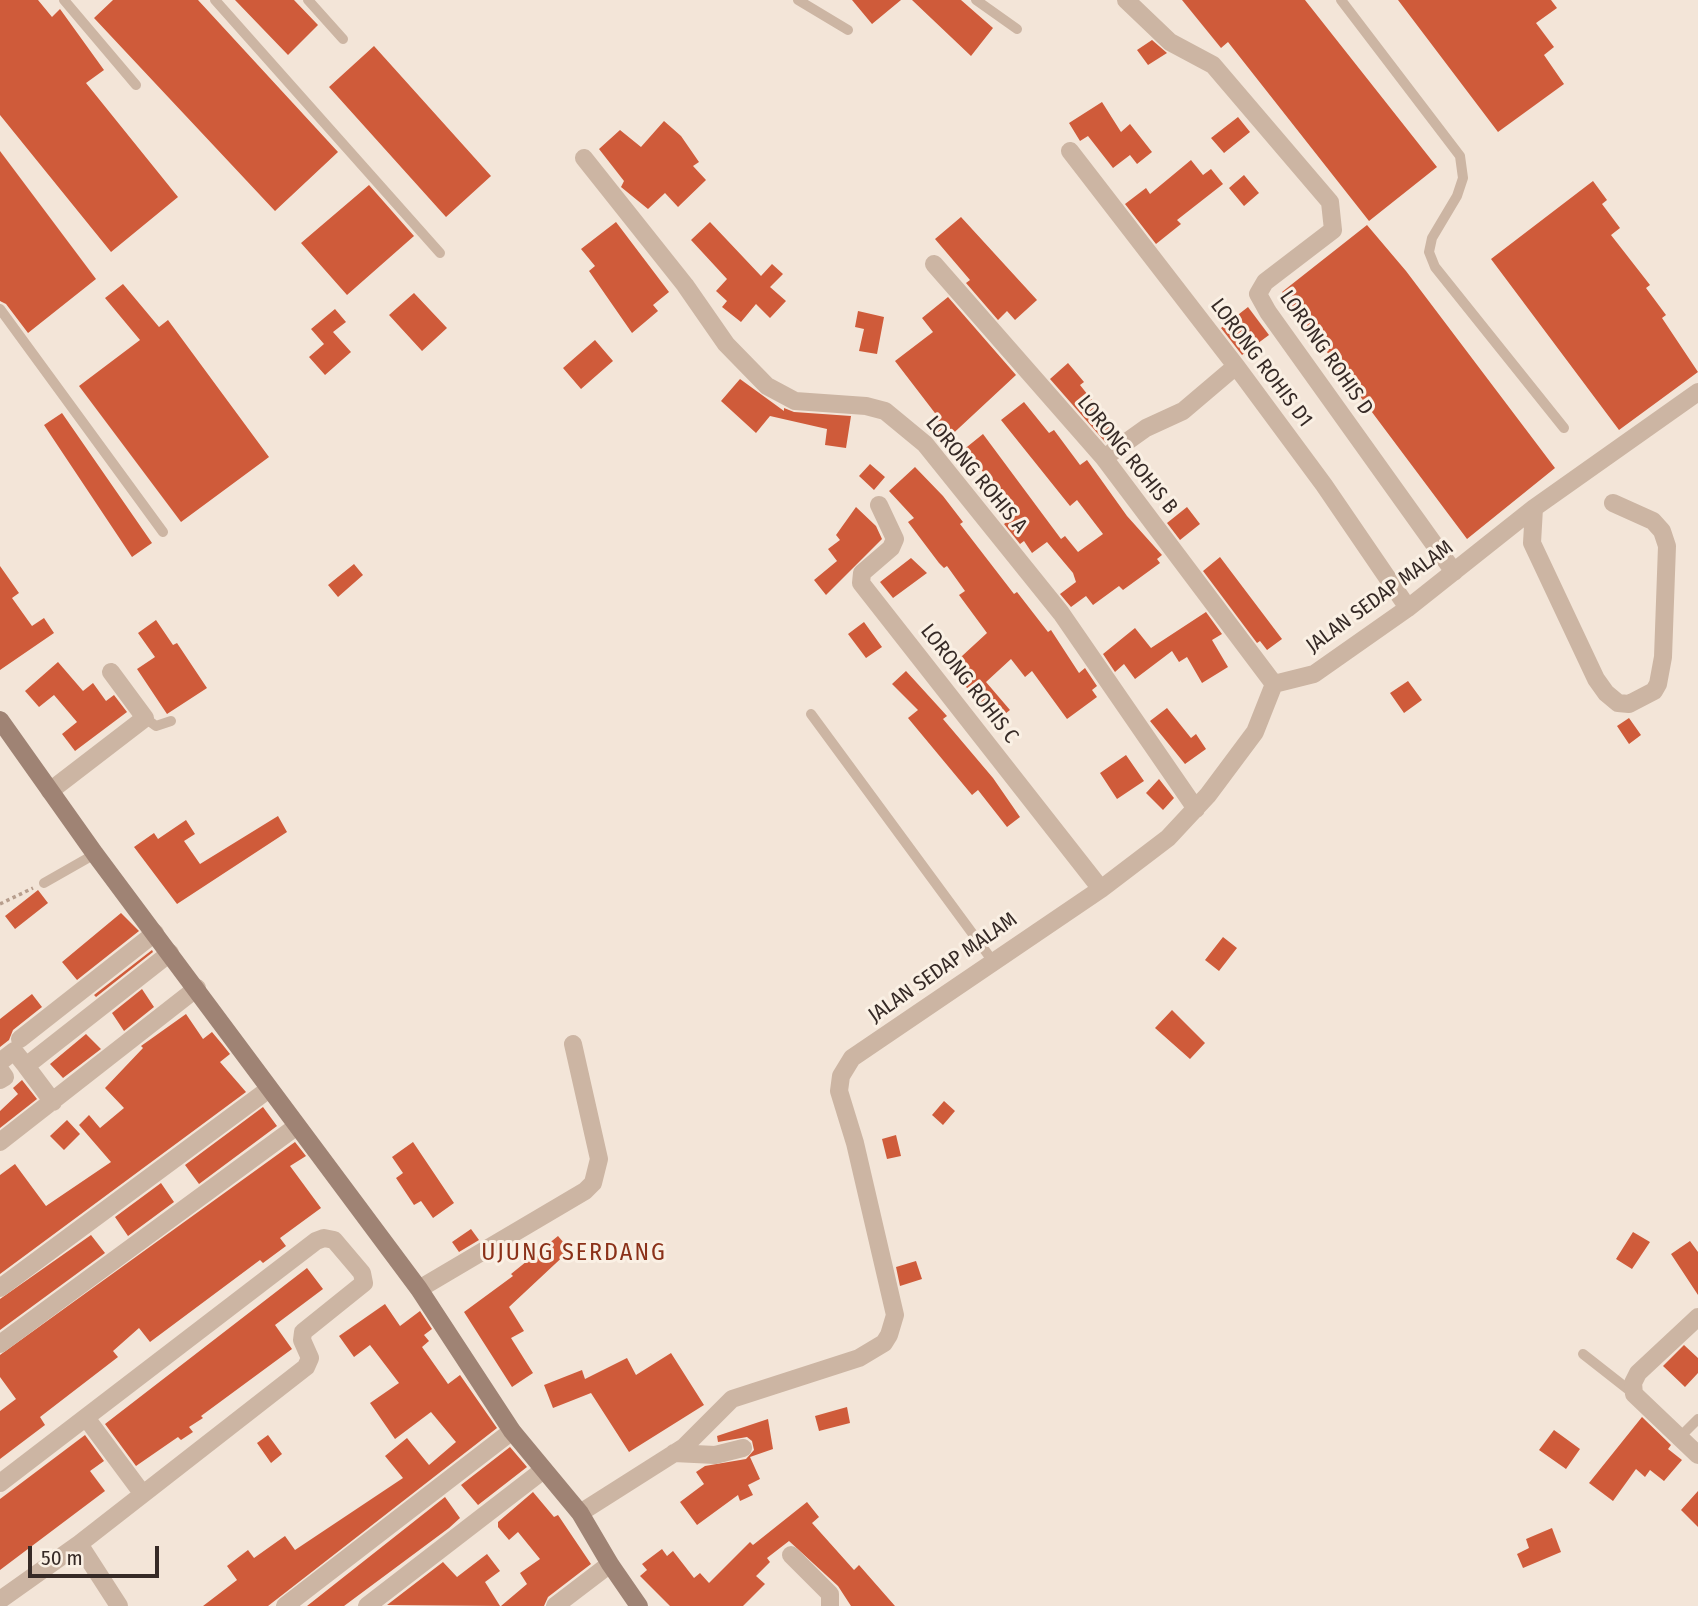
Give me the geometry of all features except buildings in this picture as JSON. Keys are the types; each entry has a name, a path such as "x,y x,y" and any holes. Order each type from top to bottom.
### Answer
{"main road":[{"path":"2,728 419,1289 512,1431 542,1471 580,1513 639,1606"}],"street":[{"name":"LORONG ROHIS D","path":"1126,0 1170,41 1213,65 1330,202 1333,230 1265,282 1258,295 1454,572"},
{"name":"LORONG ROHIS D1","path":"1070,151 1236,366 1324,485 1408,608"},
{"name":"LORONG ROHIS A","path":"584,158 685,285 726,344 766,386 794,401 866,406 885,411 925,444 1061,613 1196,809"},
{"name":"LORONG ROHIS B","path":"934,264 1104,458 1273,684"},
{"path":"1104,458 1146,428 1183,411 1236,366"},
{"name":"JALAN SEDAP MALAM","path":"674,1453 732,1399 859,1358 884,1343 893,1327 895,1315 855,1143 841,1103 841,1076 852,1058 992,960 1101,889 1168,838 1196,809 1255,732 1273,684 1314,674 1408,608 1534,508 1698,392"},
{"path":"1534,508 1532,543 1596,679 1618,703 1629,704 1654,691 1658,684 1663,657 1667,546 1662,531 1653,522 1613,503"},
{"name":"LORONG ROHIS C","path":"879,505 895,539 891,548 862,573 861,583 1101,889"},
{"path":"50,791 145,718 111,672"},
{"path":"20,1040 155,933"},
{"path":"26,1066 170,953"},
{"path":"0,1142 197,988"},
{"path":"419,1289 585,1191 593,1183 599,1159 573,1044"},
{"path":"0,1062 15,1051 53,1102"},
{"path":"0,1070 5,1077 0,1080"},
{"path":"0,1288 269,1089"},
{"path":"0,1344 298,1126"},
{"path":"0,1483 316,1241 324,1238 334,1240 362,1273 364,1283 360,1288 303,1332 302,1340 310,1358 306,1367 79,1544 0,1600"},
{"path":"1698,1317 1638,1373 1633,1383 1634,1394 1698,1455"},
{"path":"87,1419 142,1493"},
{"path":"285,1606 512,1431"},
{"path":"580,1513 674,1453 715,1455 743,1448"},
{"path":"367,1606 542,1471"},
{"path":"79,1544 119,1606"},
{"path":"791,1555 830,1594 830,1606"},
{"path":"555,1606 610,1564"}],"lane":[{"path":"64,0 136,85"},
{"path":"215,0 440,253"},
{"path":"308,0 343,39"},
{"path":"798,0 848,30"},
{"path":"976,0 1017,29"},
{"path":"1341,0 1460,156 1463,178 1457,196 1432,239 1429,252 1435,267 1564,428"},
{"path":"0,309 163,533"},
{"path":"811,714 992,960"},
{"path":"145,718 156,726 171,721"},
{"path":"44,883 95,854"},
{"path":"1583,1354 1634,1394"},
{"path":"1680,1437 1698,1419"}],"path":[{"path":"0,904 44,883"}],"district":[{"name":"UJUNG SERDANG","path":"574,1253"}]}
